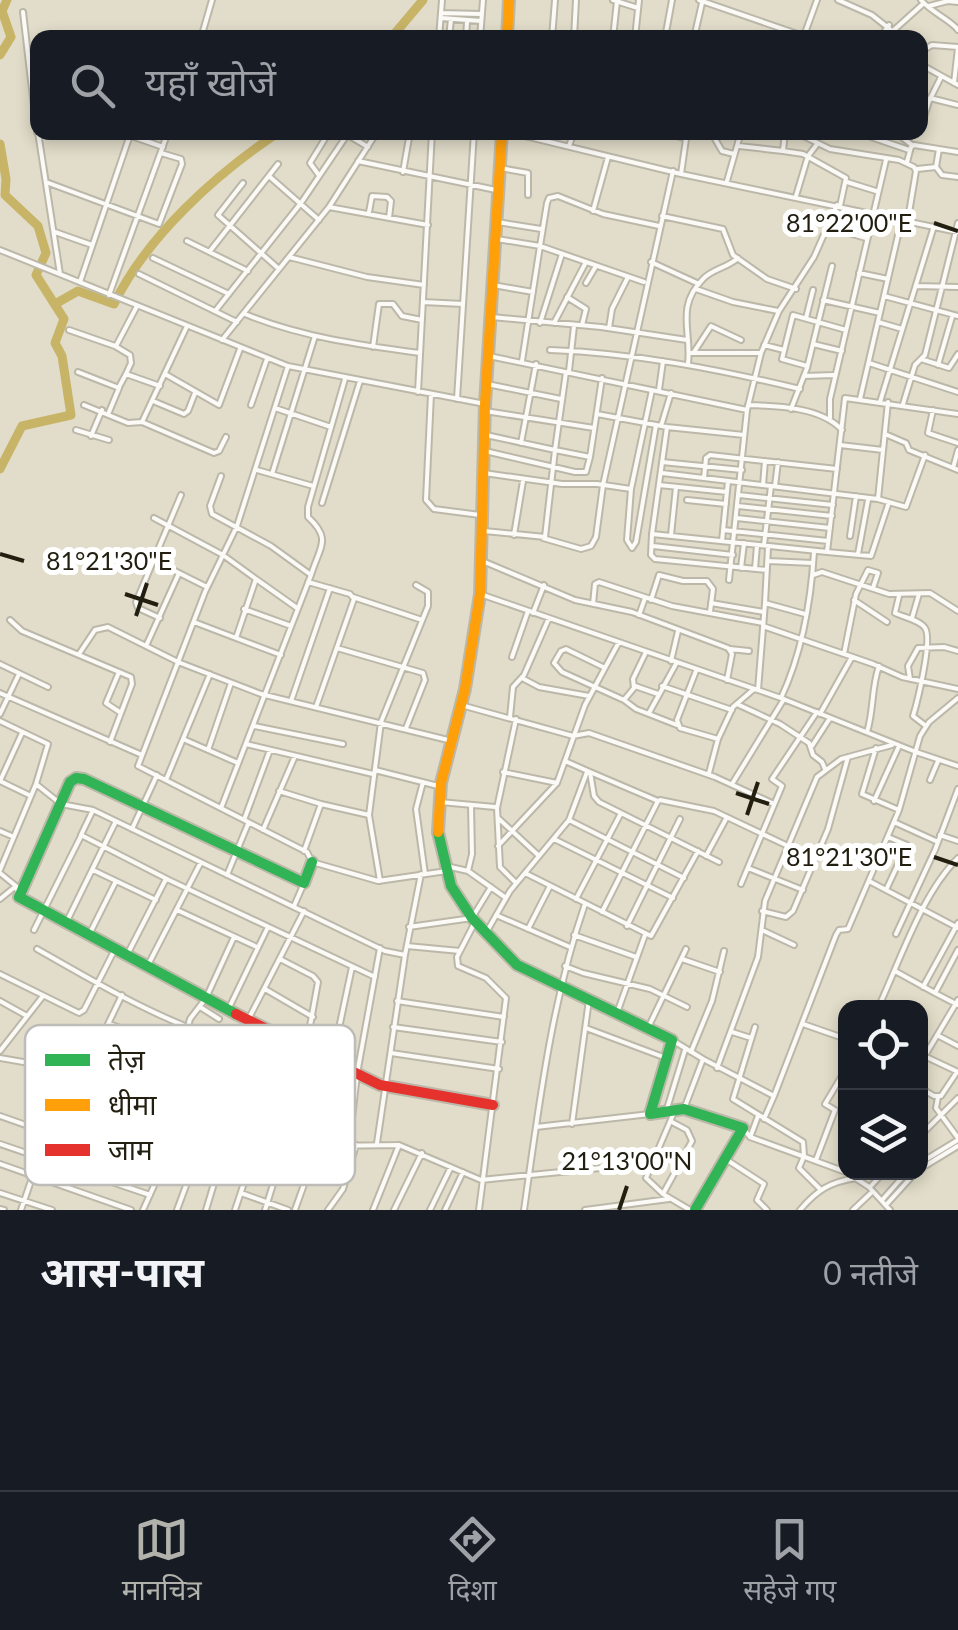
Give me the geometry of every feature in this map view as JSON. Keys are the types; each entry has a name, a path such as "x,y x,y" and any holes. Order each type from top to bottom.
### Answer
{"main road":[{"path":"507,30 509,0"},
{"path":"504,140 485,408 480,594 461,705 441,787 438,838 451,886 474,920 517,965 672,1040 650,1114 674,1113 746,1132 723,1158 692,1210"},
{"path":"258,1025 203,1002 148,967 44,911 18,891 70,782 78,778 304,883 312,862"},
{"path":"357,1074 383,1086 492,1105"}],"street":[{"path":"203,30 212,0"},
{"path":"440,30 442,0"},
{"path":"480,30 483,0"},
{"path":"553,30 555,0"},
{"path":"574,30 576,0"},
{"path":"636,30 639,0"},
{"path":"666,30 672,0"},
{"path":"808,30 817,0"},
{"path":"838,0 894,30 924,3 958,2"},
{"path":"613,30 615,1 638,8"},
{"path":"696,30 701,1 786,30"},
{"path":"924,3 934,14 957,27 958,14"},
{"path":"24,12 30,73"},
{"path":"441,16 482,14"},
{"path":"441,16 481,21"},
{"path":"450,30 451,19"},
{"path":"467,30 468,20"},
{"path":"885,30 888,25"},
{"path":"26,37 30,38"},
{"path":"928,48 958,47 956,84 928,69"},
{"path":"928,106 941,77"},
{"path":"930,100 958,105"},
{"path":"39,140 60,274"},
{"path":"80,282 129,140"},
{"path":"46,182 160,222 181,159 143,140"},
{"path":"115,297 165,140"},
{"path":"320,175 310,163 324,140"},
{"path":"335,140 341,145"},
{"path":"216,310 301,203 345,140"},
{"path":"358,140 368,146"},
{"path":"222,340 329,207 372,140"},
{"path":"403,172 409,140"},
{"path":"418,392 432,140"},
{"path":"457,399 474,140"},
{"path":"543,140 681,174 957,231"},
{"path":"569,146 571,140"},
{"path":"681,174 685,140"},
{"path":"715,140 722,152 736,154"},
{"path":"727,181 739,140"},
{"path":"783,150 784,140"},
{"path":"815,140 830,149 907,162 916,169 936,167"},
{"path":"880,140 958,152"},
{"path":"905,140 912,147"},
{"path":"907,162 915,140"},
{"path":"796,196 808,156 818,142"},
{"path":"738,146 808,156 847,182 878,192"},
{"path":"939,149 936,167 942,175 958,176"},
{"path":"593,210 608,155"},
{"path":"830,418 829,404 886,160"},
{"path":"358,162 498,190"},
{"path":"210,251 278,164"},
{"path":"500,168 528,173 528,195"},
{"path":"860,400 916,169"},
{"path":"481,530 543,538 581,549 591,546 596,537 646,283 674,170"},
{"path":"269,176 319,220"},
{"path":"729,580 744,435 761,352 847,182"},
{"path":"243,183 218,212 279,269"},
{"path":"369,214 372,196 387,197 391,201 389,218"},
{"path":"522,361 551,196 659,226"},
{"path":"329,207 428,225"},
{"path":"662,216 723,229 730,251 738,258 767,280 796,289"},
{"path":"497,222 543,229"},
{"path":"903,404 936,310 958,223"},
{"path":"880,402 934,226"},
{"path":"827,227 868,239"},
{"path":"54,232 92,246"},
{"path":"496,239 540,246 646,283"},
{"path":"187,242 248,270"},
{"path":"0,250 288,366 595,428"},
{"path":"540,323 562,254"},
{"path":"289,256 367,277 424,285"},
{"path":"153,258 229,294"},
{"path":"692,353 685,308 707,275 738,258"},
{"path":"554,323 586,262"},
{"path":"651,262 734,302 779,311"},
{"path":"586,283 596,266"},
{"path":"791,409 807,366 832,266"},
{"path":"860,273 888,280"},
{"path":"139,274 237,322"},
{"path":"608,328 612,309 628,277"},
{"path":"493,285 533,292"},
{"path":"916,286 958,287"},
{"path":"806,318 812,290"},
{"path":"884,296 955,315 938,365"},
{"path":"567,297 586,310 582,325"},
{"path":"824,300 880,314"},
{"path":"423,302 463,304"},
{"path":"373,346 379,304 394,304 402,316 422,320"},
{"path":"116,346 137,306"},
{"path":"244,314 315,336 420,353"},
{"path":"807,366 784,361 791,317 795,314 846,330"},
{"path":"492,317 687,340"},
{"path":"878,322 904,330"},
{"path":"543,538 574,324"},
{"path":"142,422 187,326"},
{"path":"688,364 711,326 741,340"},
{"path":"69,330 116,346 132,357 109,412"},
{"path":"272,474 315,336"},
{"path":"812,344 842,351"},
{"path":"764,345 784,350"},
{"path":"165,374 221,404 240,349"},
{"path":"550,350 688,364 800,389"},
{"path":"692,353 761,352"},
{"path":"921,359 951,368 958,354"},
{"path":"490,356 748,408 791,409 830,418 842,430"},
{"path":"251,405 266,358"},
{"path":"663,361 644,422 631,490 627,540 632,548 671,393"},
{"path":"869,363 958,392"},
{"path":"521,443 536,364"},
{"path":"288,366 237,526 208,588 138,766 304,851 312,862 380,880 447,869 468,870 506,898"},
{"path":"78,372 118,388"},
{"path":"126,374 160,386"},
{"path":"804,376 836,375"},
{"path":"485,451 586,472 602,378"},
{"path":"221,808 323,536 321,528 308,517 309,504 345,379"},
{"path":"322,503 360,382"},
{"path":"487,384 562,400"},
{"path":"153,401 184,414 195,393"},
{"path":"431,394 426,500 434,509 482,516"},
{"path":"827,552 845,398 958,414"},
{"path":"878,499 888,402"},
{"path":"84,405 128,423 142,422 214,453 226,436"},
{"path":"275,408 331,426"},
{"path":"91,436 102,410"},
{"path":"885,434 906,444 909,450 956,469 958,446 928,432 933,410"},
{"path":"597,414 744,435"},
{"path":"661,426 662,462 651,555 654,559 767,570"},
{"path":"76,430 109,440"},
{"path":"486,435 590,457"},
{"path":"840,445 883,450"},
{"path":"704,478 710,454 837,469"},
{"path":"660,473 878,499 906,507 925,455"},
{"path":"763,485 766,461"},
{"path":"662,462 742,470"},
{"path":"755,569 766,534 778,462"},
{"path":"257,470 314,486"},
{"path":"484,473 631,490"},
{"path":"221,476 210,512 311,575"},
{"path":"514,535 524,479"},
{"path":"722,541 728,481"},
{"path":"659,485 727,492"},
{"path":"671,536 676,487"},
{"path":"739,494 833,504"},
{"path":"160,618 136,604 180,495"},
{"path":"850,536 856,496"},
{"path":"858,554 868,498"},
{"path":"688,500 726,504"},
{"path":"844,654 858,586 889,502"},
{"path":"738,506 832,516"},
{"path":"154,518 223,555 298,609"},
{"path":"737,518 830,528"},
{"path":"724,530 828,541"},
{"path":"652,534 858,554 878,574 873,590"},
{"path":"742,568 744,543"},
{"path":"756,690 767,570 763,545"},
{"path":"651,546 732,555"},
{"path":"732,784 793,672 802,638 814,551"},
{"path":"480,557 575,600 639,615 730,650 749,650"},
{"path":"153,560 208,588"},
{"path":"767,560 813,563"},
{"path":"813,574 822,572 898,596 928,593 958,611"},
{"path":"146,646 180,573"},
{"path":"639,615 660,574 684,581 709,582 713,589 710,614"},
{"path":"236,638 256,579"},
{"path":"308,582 422,620"},
{"path":"592,604 597,582 648,599 763,625 910,679 958,689"},
{"path":"380,880 369,815 374,772 381,722 429,596 416,585"},
{"path":"512,656 544,585"},
{"path":"291,701 330,588"},
{"path":"480,594 782,698 958,766"},
{"path":"912,620 919,594"},
{"path":"898,596 895,613 925,628 922,681 914,716 926,726"},
{"path":"316,707 353,597"},
{"path":"854,600 888,622"},
{"path":"711,603 764,612"},
{"path":"765,603 804,614"},
{"path":"244,609 292,626"},
{"path":"516,883 500,866 497,808 513,718 513,686 523,677 549,618"},
{"path":"10,620 22,630 128,675 132,682 110,742"},
{"path":"194,622 281,654"},
{"path":"79,654 95,630 103,626 178,662 265,696 452,741"},
{"path":"649,714 674,662 678,630"},
{"path":"498,846 557,783 589,696 618,642"},
{"path":"910,679 908,666 918,648 944,646 958,651"},
{"path":"337,648 422,672 426,678 406,728"},
{"path":"605,668 566,649 555,659 554,666 649,714 718,739"},
{"path":"728,680 730,650"},
{"path":"624,700 634,686 633,679 646,652"},
{"path":"741,884 782,786 772,779 798,737 819,713 852,656"},
{"path":"0,664 48,687"},
{"path":"867,732 879,666"},
{"path":"677,725 697,670"},
{"path":"119,672 106,703 121,713"},
{"path":"0,899 18,891 0,872 48,746 0,718 19,674"},
{"path":"166,780 210,674"},
{"path":"523,677 540,686 589,696"},
{"path":"208,750 231,682"},
{"path":"634,686 658,694"},
{"path":"662,686 732,710"},
{"path":"709,774 718,739 732,710 756,690"},
{"path":"0,693 142,756"},
{"path":"764,1120 836,935 839,930 847,931 899,810 926,726 958,698"},
{"path":"736,703 769,718 812,746"},
{"path":"461,705 575,736 589,733 709,774 774,804"},
{"path":"825,769 812,754 812,746 830,718"},
{"path":"254,726 343,744"},
{"path":"22,733 0,781 31,796"},
{"path":"183,739 239,764"},
{"path":"246,744 441,787"},
{"path":"718,1068 758,957 762,911 810,791 825,769 848,757 898,745"},
{"path":"874,801 898,745"},
{"path":"876,748 862,791 864,797 899,810"},
{"path":"227,875 270,750"},
{"path":"264,830 295,755"},
{"path":"762,911 788,916 803,890 828,828 848,757"},
{"path":"930,780 939,760"},
{"path":"565,761 623,789 702,807 790,847"},
{"path":"589,771 596,800 719,862"},
{"path":"486,933 516,883 569,820 589,771"},
{"path":"503,772 557,783"},
{"path":"132,829 158,776"},
{"path":"377,1145 409,927 423,874 416,809 422,782"},
{"path":"36,784 61,804 93,810 380,948 405,956"},
{"path":"896,934 958,789"},
{"path":"279,791 369,815"},
{"path":"602,912 657,799"},
{"path":"440,802 497,808"},
{"path":"304,851 321,804"},
{"path":"468,870 472,854 471,805"},
{"path":"34,930 93,810"},
{"path":"576,899 621,813"},
{"path":"706,856 727,817"},
{"path":"498,818 539,856"},
{"path":"628,926 680,819"},
{"path":"569,820 684,878"},
{"path":"66,922 116,821"},
{"path":"894,822 938,842"},
{"path":"0,831 14,837"},
{"path":"82,835 375,977"},
{"path":"940,835 958,841"},
{"path":"886,890 907,845 888,836"},
{"path":"554,839 674,898"},
{"path":"525,873 645,935 654,935 698,851"},
{"path":"882,1000 924,910 944,873 958,858"},
{"path":"148,967 201,862"},
{"path":"748,868 803,890"},
{"path":"93,870 156,900"},
{"path":"127,956 166,879"},
{"path":"89,935 116,881"},
{"path":"868,881 957,926 922,986"},
{"path":"294,906 304,883"},
{"path":"528,929 550,886"},
{"path":"479,1210 506,998 486,978 458,966 470,926 491,887"},
{"path":"524,1210 560,987 585,904"},
{"path":"177,910 257,947"},
{"path":"248,1020 304,910"},
{"path":"496,915 570,947"},
{"path":"409,927 474,920"},
{"path":"228,1010 268,926"},
{"path":"762,930 794,945"},
{"path":"574,935 638,957"},
{"path":"617,1013 645,935"},
{"path":"190,1025 234,936"},
{"path":"407,946 460,951"},
{"path":"37,948 182,1025"},
{"path":"355,1110 357,1074 380,948"},
{"path":"0,974 79,1013 115,949"},
{"path":"648,1028 686,949"},
{"path":"934,993 958,950"},
{"path":"674,1113 688,1050 720,972 724,952"},
{"path":"280,959 317,979 311,1025"},
{"path":"682,959 720,972"},
{"path":"339,1025 352,966"},
{"path":"565,966 629,983 687,1006"},
{"path":"895,971 957,1003 928,1048"},
{"path":"264,989 313,1017"},
{"path":"111,1025 108,1024 122,995"},
{"path":"25,1060 0,1055 44,996"},
{"path":"572,1124 588,1000"},
{"path":"0,1001 27,1016"},
{"path":"397,1001 504,1017"},
{"path":"203,1002 219,1019"},
{"path":"802,1024 838,1036"},
{"path":"393,1027 502,1042"},
{"path":"585,1028 666,1058"},
{"path":"755,1028 733,1099 803,1142 804,1156 799,1168 820,1189"},
{"path":"732,1032 751,1038"},
{"path":"937,1035 958,1046"},
{"path":"0,1039 6,1042"},
{"path":"672,1040 774,1096"},
{"path":"390,1053 499,1069"},
{"path":"928,1058 957,1072 935,1106 958,1141 928,1162"},
{"path":"692,1210 646,1180 674,1113 703,1060"},
{"path":"816,1160 835,1110 825,1104 838,1082"},
{"path":"924,1090 938,1097"},
{"path":"928,1128 958,1098"},
{"path":"663,1194 692,1141 674,1113"},
{"path":"536,1127 650,1114"},
{"path":"0,1116 25,1126"},
{"path":"758,1116 746,1132 838,1169"},
{"path":"0,1144 25,1153"},
{"path":"355,1145 399,1145 482,1180 651,1163"},
{"path":"373,1210 399,1145"},
{"path":"394,1210 422,1153"},
{"path":"723,1158 762,1183 764,1189 757,1200 767,1210"},
{"path":"0,1164 25,1173"},
{"path":"430,1210 451,1166"},
{"path":"445,1210 463,1172"},
{"path":"800,1210 820,1189 841,1180"},
{"path":"859,1180 886,1205"},
{"path":"853,1210 878,1180"},
{"path":"886,1205 902,1180"},
{"path":"886,1205 908,1180"},
{"path":"21,1210 30,1185"},
{"path":"59,1185 131,1210"},
{"path":"120,1185 150,1195"},
{"path":"143,1210 154,1185"},
{"path":"177,1210 186,1185"},
{"path":"206,1210 214,1185"},
{"path":"235,1210 244,1185"},
{"path":"265,1210 273,1185"},
{"path":"295,1210 303,1185"},
{"path":"328,1210 344,1185"},
{"path":"0,1193 52,1210"},
{"path":"241,1193 288,1210"},
{"path":"585,1210 670,1199"}],"waterway":[{"path":"0,55 11,37 2,11 7,0"},
{"path":"398,30 423,0"},
{"path":"55,304 78,291 114,304 145,254 185,208 268,140"},
{"path":"0,144 5,195 38,226 46,253 36,275 64,319 55,343 62,356 71,415 22,426 0,469"}],"traffic: fast":[{"path":"236,1014 19,897 70,782 84,779 304,883 312,862"},
{"path":"438,832 451,886 472,918 517,965 672,1040 650,1114 684,1109 743,1128 695,1210"}],"traffic: slow":[{"path":"507,30 509,0"},
{"path":"438,832 441,783 465,689 480,594 485,404 502,140"}],"traffic: jam":[{"path":"236,1014 258,1025"},
{"path":"355,1073 380,1085 493,1105"}]}
